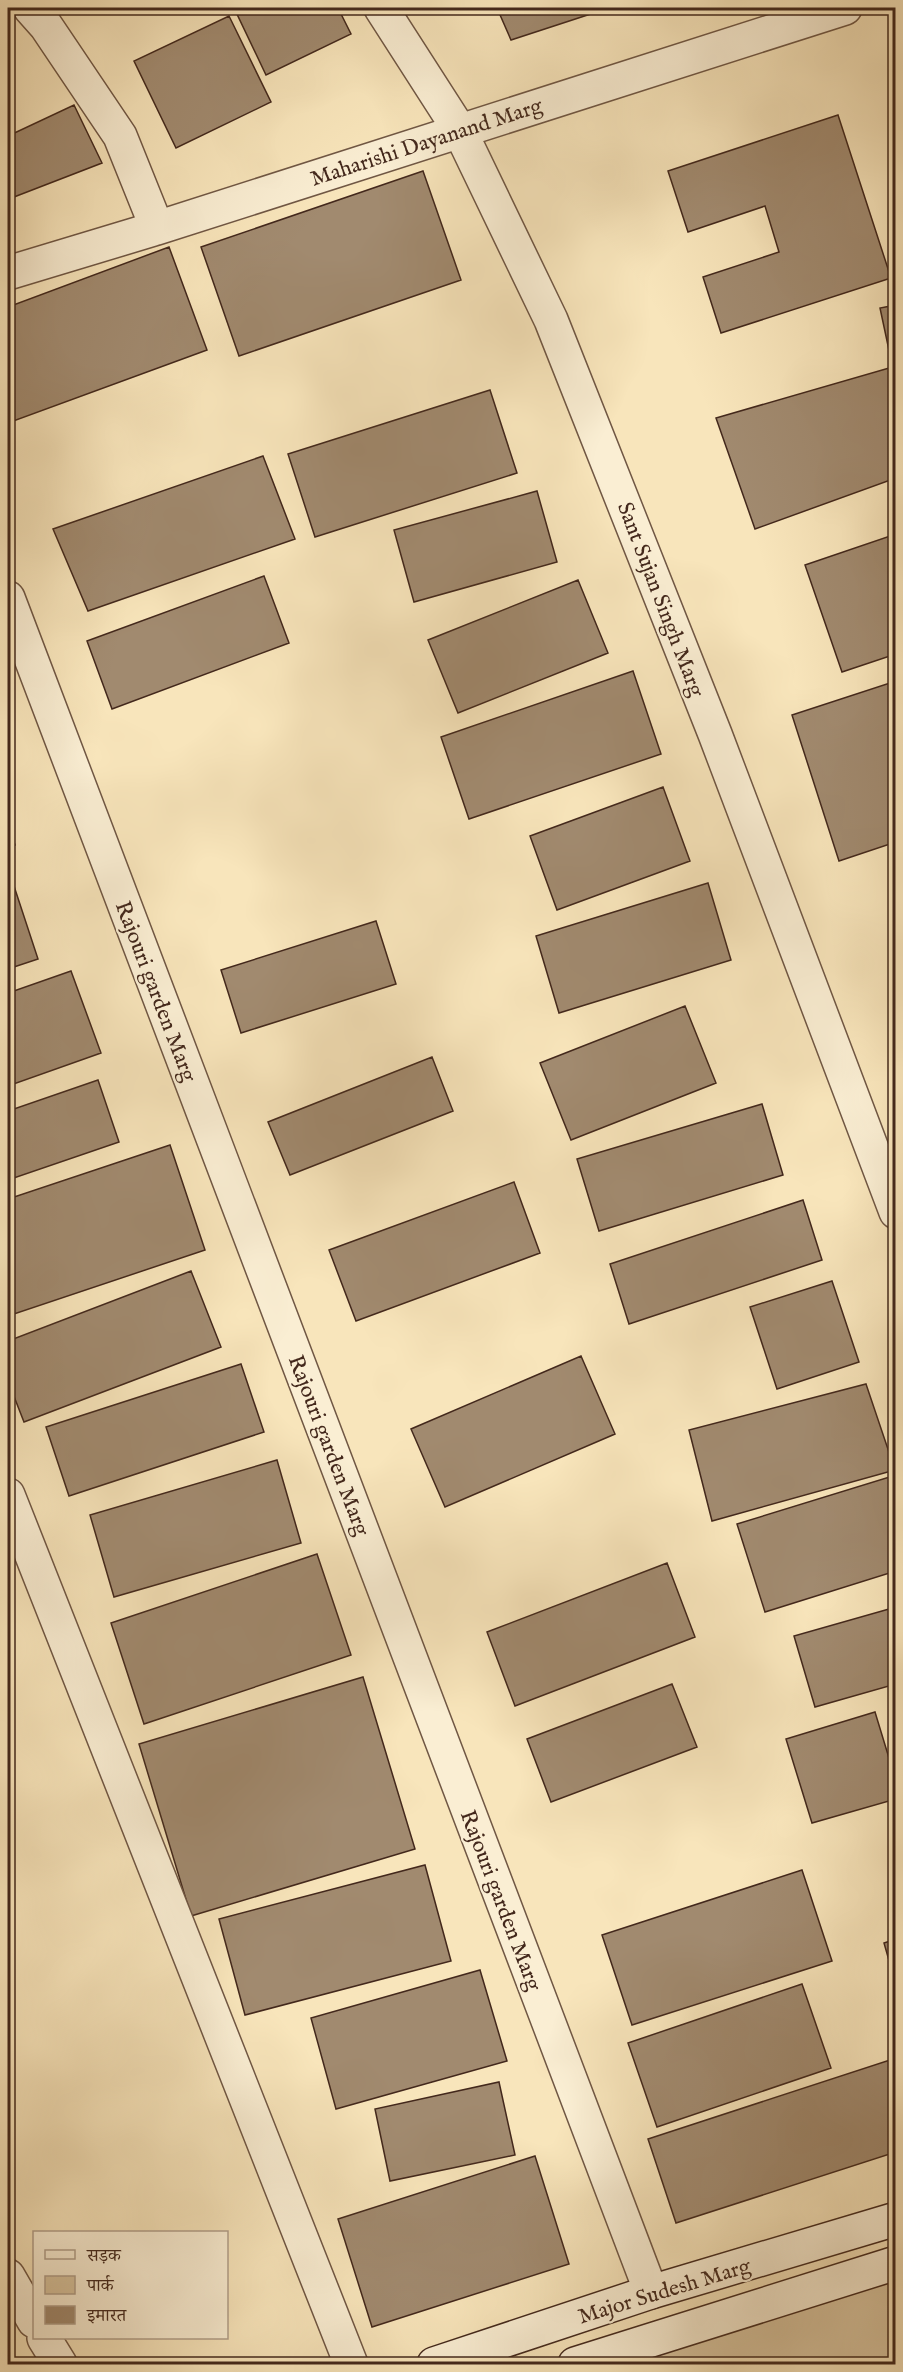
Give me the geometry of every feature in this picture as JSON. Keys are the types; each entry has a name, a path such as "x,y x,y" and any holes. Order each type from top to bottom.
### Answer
{"street":[{"path":"30,8 46,26 120,136 157,228"},
{"name":"Sant Sujan Singh Marg","path":"381,8 460,131 552,320 715,734 896,1212"},
{"name":"Maharishi Dayanand Marg","path":"8,273 157,228 844,8"},
{"name":"Rajouri garden Marg","path":"8,598 651,2292"},
{"path":"8,1495 351,2364"},
{"name":"Major Sudesh Marg","path":"434,2364 651,2292 896,2219"},
{"name":"Major Sudesh Marg","path":"575,2364 896,2263"},
{"path":"8,2276 33,2319"},
{"path":"45,2339 60,2364"}],"green space":[{"path":"895,2263 895,2364 578,2364"}],"building":[{"path":"245,8 338,8 351,34 266,75 236,12"},
{"path":"497,8 609,8 511,40"},
{"path":"229,16 271,102 176,148 134,61"},
{"path":"74,105 102,163 14,197 8,185 8,136"},
{"path":"838,115 891,278 721,333 703,277 779,252 765,206 688,232 668,171"},
{"path":"423,171 461,280 239,356 201,247"},
{"path":"169,247 207,350 8,423 8,307"},
{"path":"896,305 896,353 890,355 880,308"},
{"path":"896,366 896,478 755,529 716,418"},
{"path":"490,390 517,473 315,537 288,454"},
{"path":"263,456 295,539 88,611 53,529"},
{"path":"537,491 557,562 414,602 394,530"},
{"path":"896,534 896,654 842,672 805,565"},
{"path":"264,576 289,643 112,709 87,641"},
{"path":"578,580 608,653 458,713 428,640"},
{"path":"633,671 661,754 469,819 441,737"},
{"path":"896,681 896,842 839,861 792,715"},
{"path":"663,787 690,861 557,910 530,836"},
{"path":"8,823 15,845 8,847"},
{"path":"12,880 38,959 8,969 8,882"},
{"path":"708,883 731,960 559,1013 536,936"},
{"path":"376,921 396,984 241,1033 221,970"},
{"path":"71,971 101,1053 8,1086 8,993"},
{"path":"685,1006 716,1083 571,1140 540,1063"},
{"path":"432,1057 453,1111 290,1175 268,1122"},
{"path":"98,1080 119,1142 8,1180 8,1111"},
{"path":"762,1104 783,1175 599,1231 577,1159"},
{"path":"170,1145 205,1250 8,1316 8,1199"},
{"path":"514,1182 540,1253 356,1321 329,1250"},
{"path":"803,1200 822,1260 629,1324 610,1264"},
{"path":"191,1271 221,1347 24,1422 8,1381 8,1341"},
{"path":"832,1281 859,1362 777,1389 750,1307"},
{"path":"581,1356 615,1434 445,1507 411,1429"},
{"path":"241,1364 264,1432 69,1496 46,1427"},
{"path":"866,1384 895,1470 712,1521 689,1430"},
{"path":"277,1460 301,1543 114,1597 90,1515"},
{"path":"896,1475 896,1571 765,1612 737,1524"},
{"path":"317,1554 351,1655 144,1724 111,1623"},
{"path":"667,1563 695,1637 515,1706 487,1632"},
{"path":"896,1607 896,1684 815,1707 794,1636"},
{"path":"363,1677 415,1849 191,1916 139,1744"},
{"path":"672,1684 697,1747 551,1802 527,1739"},
{"path":"896,1707 896,1731 889,1708"},
{"path":"875,1712 896,1781 896,1799 812,1823 786,1739"},
{"path":"425,1865 451,1961 245,2015 219,1919"},
{"path":"802,1870 832,1961 632,2025 602,1935"},
{"path":"896,1939 896,1985 884,1943"},
{"path":"480,1970 507,2061 336,2109 311,2018"},
{"path":"802,1984 831,2068 657,2127 628,2043"},
{"path":"896,2058 896,2152 676,2223 648,2139"},
{"path":"499,2082 515,2155 390,2181 375,2109"},
{"path":"535,2156 569,2264 372,2327 338,2219"}]}
